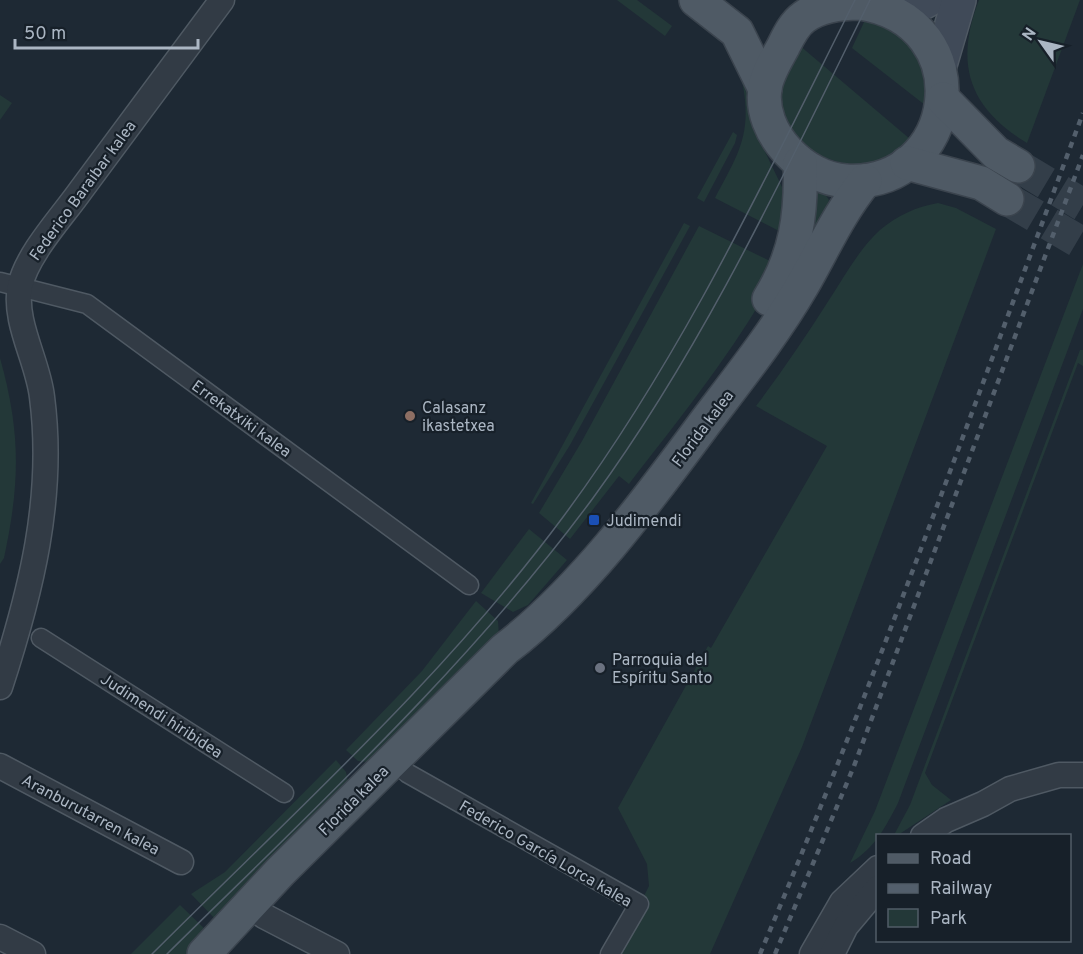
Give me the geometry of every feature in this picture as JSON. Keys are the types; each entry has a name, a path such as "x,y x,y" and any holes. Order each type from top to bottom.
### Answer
{"main road":[{"path":"696,0 737,32 765,89"},
{"path":"892,11 915,7 928,0"},
{"path":"940,65 960,0"},
{"path":"860,3 892,11 917,30 933,49 940,65 943,99 938,123 927,142 907,163 886,176 865,181 845,181 826,177 800,163 772,128 765,104 765,89 770,71 794,28 804,16 833,6 860,3"},
{"path":"737,32 759,34 794,28"},
{"path":"943,99 996,153 1018,166"},
{"name":"Florida kalea","path":"204,954 280,872 505,649 675,435 780,281 796,236 801,203 800,163"},
{"path":"907,163 981,183 1007,199"},
{"name":"Florida kalea","path":"505,649 538,624 566,594 673,467 802,286 838,217 865,181"}],"street":[{"name":"Federico Baraibar kalea","path":"0,687 31,584 46,480 42,394 10,284 29,263 222,0"},
{"name":"Errekatxiki kalea","path":"10,284 87,304 469,585"},
{"name":"Judimendi hiribidea","path":"41,638 284,793"},
{"name":"Aranburutarren kalea","path":"0,766 182,862"},
{"name":"Federico García Lorca kalea","path":"407,772 639,904 610,954"},
{"path":"926,834 946,820 1010,789 1059,775 1083,775"},
{"path":"948,834 983,804"},
{"path":"812,954 842,902 876,870"},
{"path":"832,954 846,927 876,890"},
{"path":"250,906 264,916 337,954"},
{"path":"0,937 33,954"}],"green space":[{"path":"617,0 637,0 672,26 665,36"},
{"path":"979,0 1080,0 1027,143 992,115 980,99 972,82 968,64 968,44"},
{"path":"865,20 894,31 913,50 923,75 925,105 852,48"},
{"path":"799,45 910,139 885,158 875,162 857,164 839,162 822,156 807,146 795,134 786,119 781,102 783,78"},
{"path":"730,51 747,89 755,131 782,187 786,202 787,235 715,198 741,145 746,119 743,86"},
{"path":"0,95 12,103 0,120"},
{"path":"733,132 737,135 735,143 704,202 697,198"},
{"path":"816,191 825,194 829,200 813,248 806,226"},
{"path":"938,203 956,208 996,229 802,747 710,954 615,954 649,886 647,864 618,808 708,646 711,648 827,446 756,406 794,354 872,237 900,216"},
{"path":"684,223 690,226 570,445 533,504 531,503"},
{"path":"699,226 780,266 730,350 629,484 619,476 570,539 539,513 582,441"},
{"path":"1083,264 1083,309 898,803 884,829 880,834 876,834 873,844 850,863 875,811"},
{"path":"1080,350 1083,350 1083,366 1078,363 925,773 932,785 951,800 900,834 895,834 910,805"},
{"path":"0,358 12,410 16,458 13,506 4,558 0,564"},
{"path":"529,529 567,560 528,605 513,612 481,593"},
{"path":"476,601 498,621 499,636 368,762 358,761 346,750 422,671"},
{"path":"336,760 346,772 348,782 219,923 191,894 225,872"},
{"path":"180,905 209,933 187,954 131,954"}],"tunnel":[{"path":"1018,166 1083,205"},
{"path":"1007,199 1083,244"}],"tram line":[{"path":"152,954 418,689 517,576 563,517 606,456 684,330 755,199 855,0"},
{"path":"167,954 334,790 443,678 495,620 593,498 634,440 708,318 775,192 870,0"}],"railway":[{"path":"760,954 886,641 1083,113"},
{"path":"775,954 854,766 1083,155"}],"place":[{"name":"Calasanz ikastetxea","path":"410,416"},
{"name":"Judimendi","path":"594,520"},
{"name":"Parroquia del Espíritu Santo","path":"600,668"}]}
